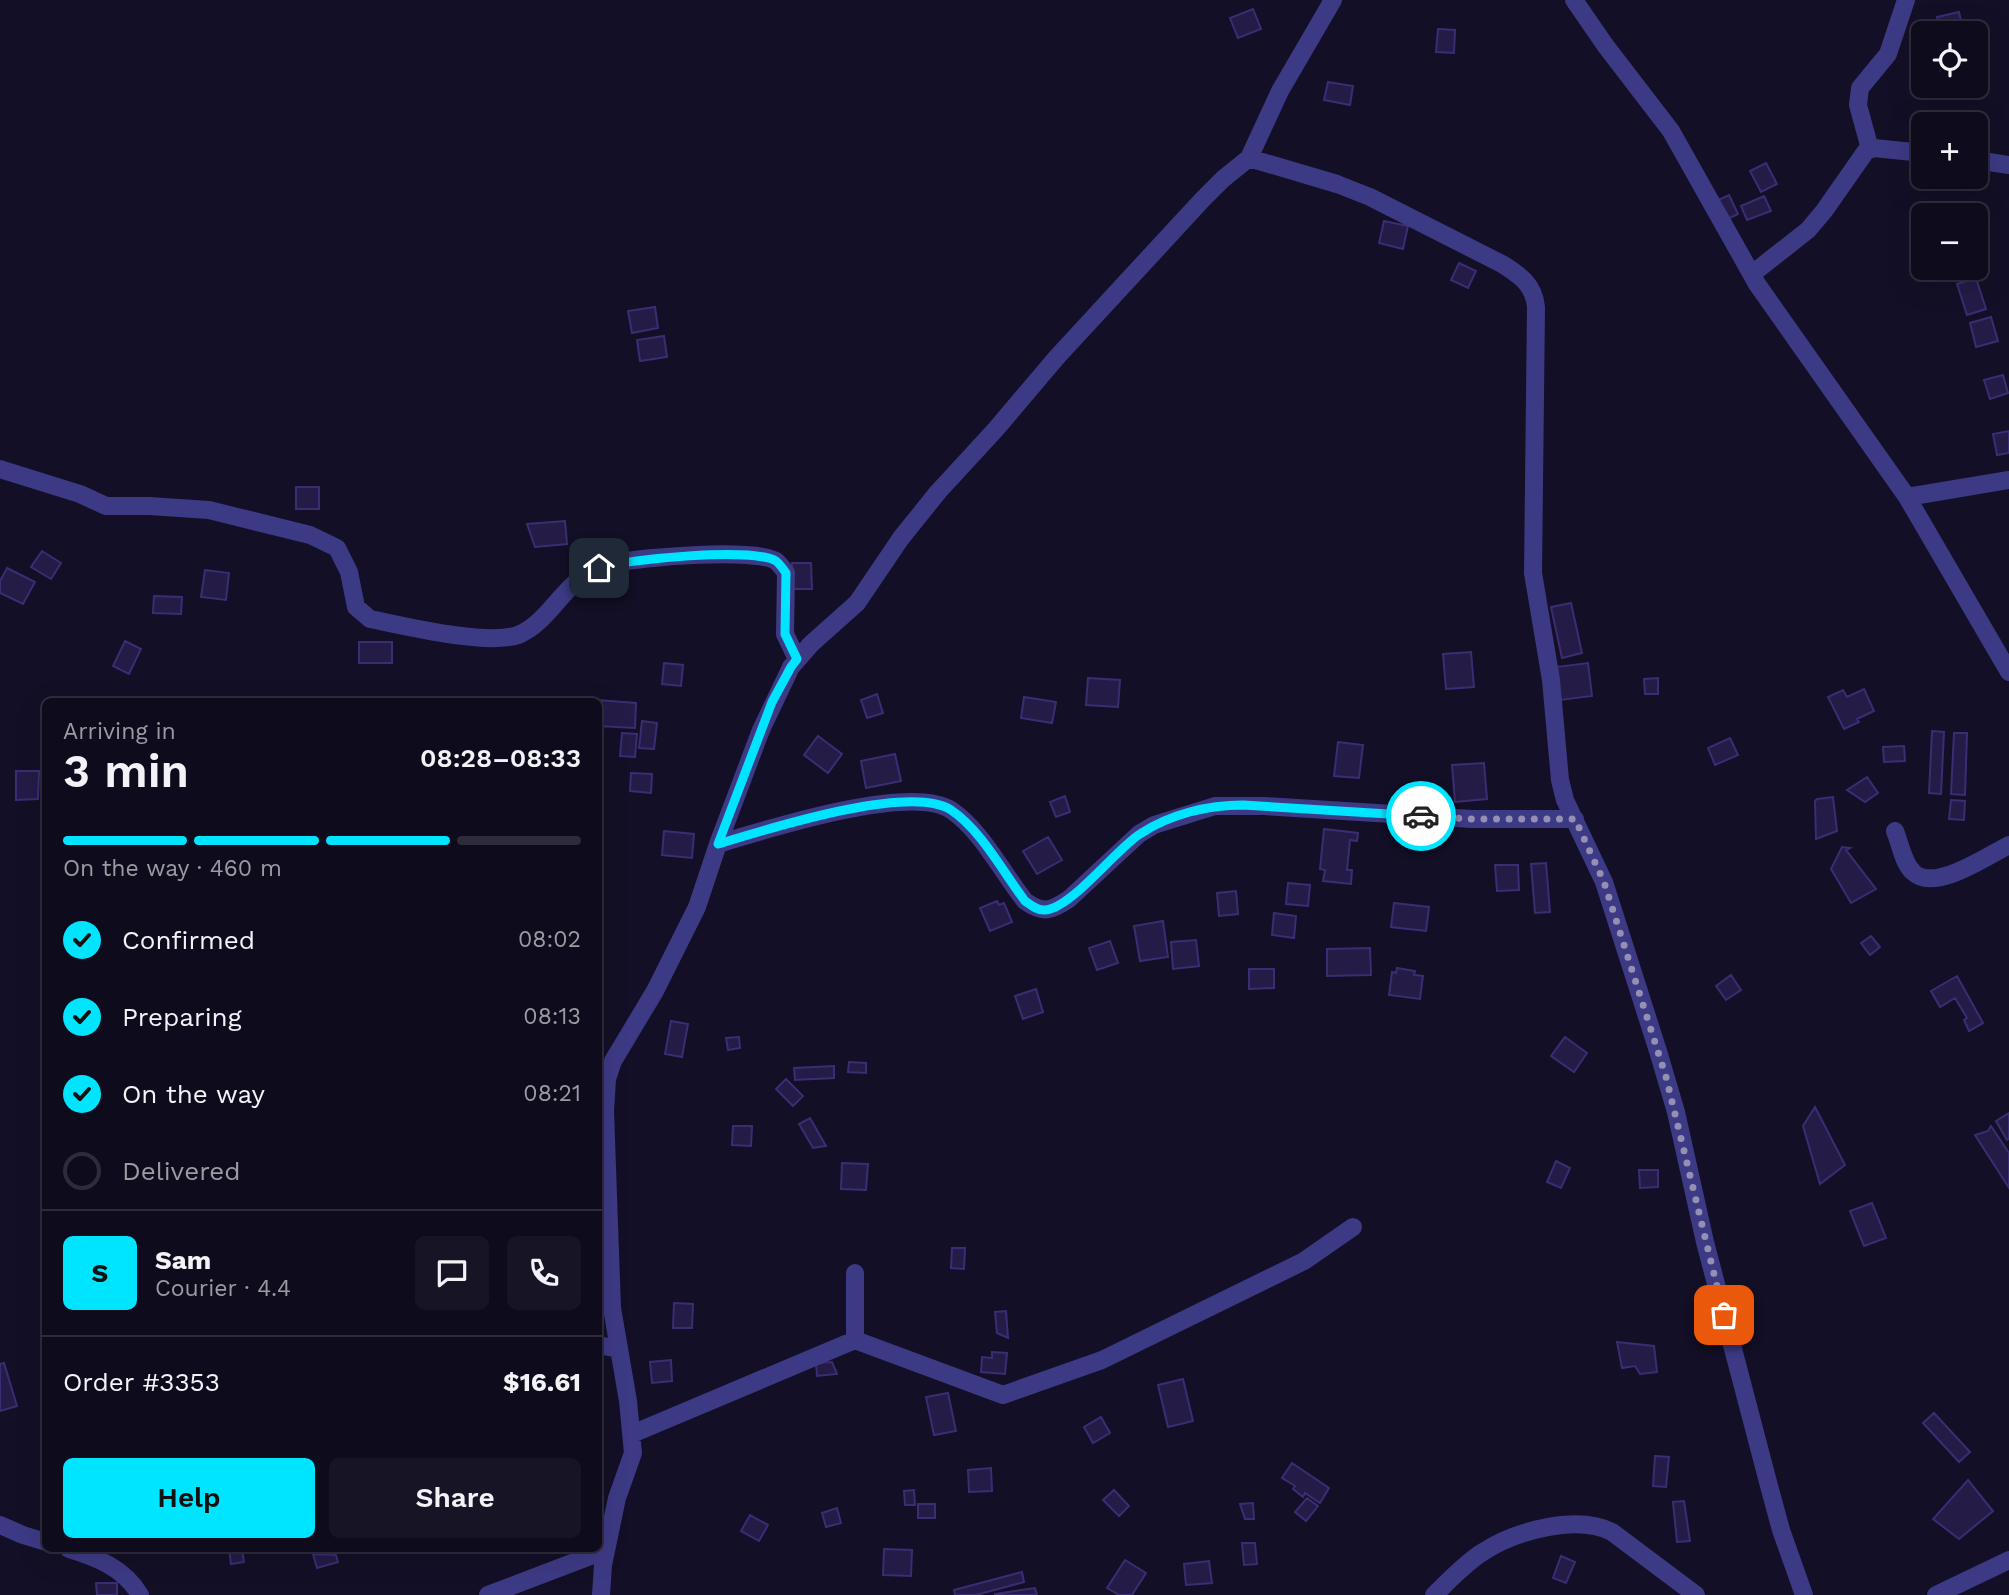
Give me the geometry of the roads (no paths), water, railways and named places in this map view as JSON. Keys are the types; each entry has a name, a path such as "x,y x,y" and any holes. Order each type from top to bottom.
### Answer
{"street":[{"path":"601,1595 606,1550 617,1498 633,1453 612,1308 605,1111 607,1079 613,1061 683,937 708,877 772,702 797,659 857,603 930,501 1057,357 1215,186 1249,158 1280,91 1333,0"},
{"path":"1574,0 1671,131 1752,274 1785,326 1836,393 1907,497 2009,673"},
{"path":"1870,149 1858,105 1860,88 1888,54 1906,0"},
{"path":"1752,274 1808,230 1830,204 1866,151 1895,149 1911,151"},
{"path":"1249,158 1370,197 1502,264 1532,288 1536,307 1533,573 1551,680 1560,780 1565,800 1604,882 1666,1077 1708,1256 1768,1482 1781,1530 1804,1595"},
{"path":"1988,161 2009,164"},
{"path":"0,470 80,494 106,506 209,510 310,535 337,548 349,572 356,607 370,619 477,637 500,638 517,635 533,626 587,573 616,563 703,555 760,556 776,561 786,573 785,634 797,659"},
{"path":"1907,497 2009,480"},
{"path":"718,844 799,820 885,804 908,801 941,804 970,825 1025,901 1035,908 1046,910 1069,899 1124,845 1139,834 1154,825 1215,806 1264,806 1472,819 1575,819"},
{"path":"1895,831 1910,870 1918,876 1934,880 2009,845"},
{"path":"632,1434 855,1340 1003,1395 1102,1360 1304,1261 1353,1227"},
{"path":"855,1273 855,1340"},
{"path":"602,1346 619,1349"},
{"path":"1434,1595 1471,1560 1494,1545 1537,1530 1579,1524 1597,1525 1612,1532 1696,1595"},
{"path":"0,1525 42,1541"},
{"path":"602,1552 606,1550"},
{"path":"77,1552 120,1570 140,1595"},
{"path":"488,1595 601,1552"},
{"path":"1936,1595 2009,1560"}]}
